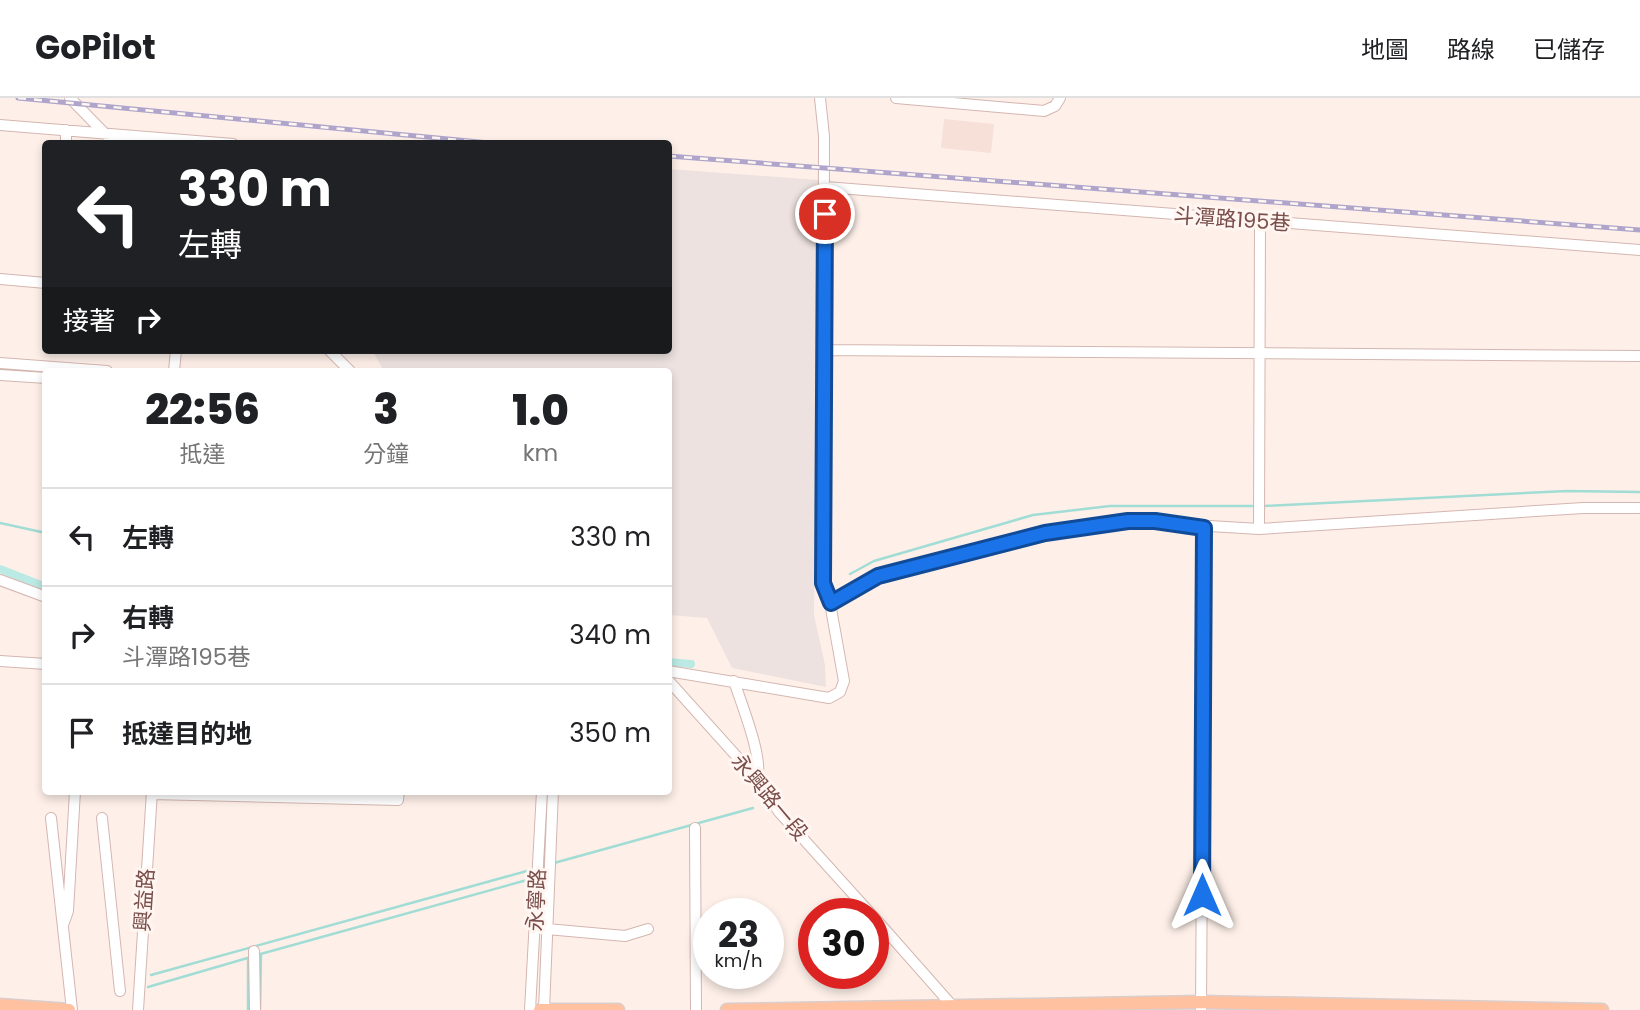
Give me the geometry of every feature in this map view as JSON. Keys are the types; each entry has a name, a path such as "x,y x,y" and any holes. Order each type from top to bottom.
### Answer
{"main road":[{"path":"0,1005 71,1010"},
{"path":"727,1010 1202,1006 1602,1010"},
{"path":"543,1010 618,1010"}],"street":[{"path":"70,98 111,140"},
{"path":"672,672 830,698 840,692 844,673 831,603 823,583 825,187 820,98"},
{"path":"896,98 976,102 1044,111 1055,106 1060,98"},
{"path":"0,125 101,131 176,140"},
{"path":"66,130 66,140"},
{"name":"斗潭路195巷","path":"825,187 1640,250"},
{"path":"1259,529 1260,221"},
{"path":"0,279 42,283"},
{"path":"824,350 1640,356"},
{"path":"333,354 347,368"},
{"path":"0,363 67,368"},
{"path":"0,375 42,379"},
{"path":"831,603 878,576 1045,533 1128,521 1155,521 1204,528 1259,529 1583,508 1640,508"},
{"path":"1202,1006 1204,528"},
{"path":"0,580 42,596"},
{"path":"0,661 42,664"},
{"path":"734,681 756,754 760,772 757,779"},
{"name":"永興路一段","path":"672,684 757,779 779,811 857,898"},
{"path":"61,929 68,911 75,795"},
{"name":"興益路","path":"138,1010 152,795"},
{"path":"349,795 398,800 399,795"},
{"name":"永寧路","path":"530,1010 542,795"},
{"name":"永寧路","path":"543,1010 553,795"},
{"path":"51,818 71,1010"},
{"path":"102,818 120,992"},
{"path":"695,828 696,1010"},
{"path":"547,929 625,936 648,929"},
{"name":"永興路一段","path":"889,934 956,1009"},
{"path":"254,951 255,1010"}],"shaded area":[{"path":"944,119 994,124 991,153 941,148"},
{"path":"672,169 819,180 814,615 825,665 826,687 732,668 707,618 672,615 672,368 382,368 374,354 672,354"}],"waterway":[{"path":"1263,506 1567,491 1640,492"},
{"path":"850,574 874,561 1033,515 1110,506 1257,506"},
{"path":"0,523 42,532"},
{"path":"0,569 42,585"},
{"path":"672,662 691,664"},
{"path":"554,863 753,808"},
{"path":"151,975 534,869"},
{"path":"257,955 527,880"},
{"path":"260,1010 261,954"},
{"path":"148,987 251,957"},
{"path":"248,958 248,1010"}],"railway":[{"path":"18,98 458,140"},
{"path":"672,156 1640,230"}],"route":[{"path":"825,214 823,583 831,603 878,576 968,555 1045,533 1128,521 1155,521 1204,528 1202,895"}]}
